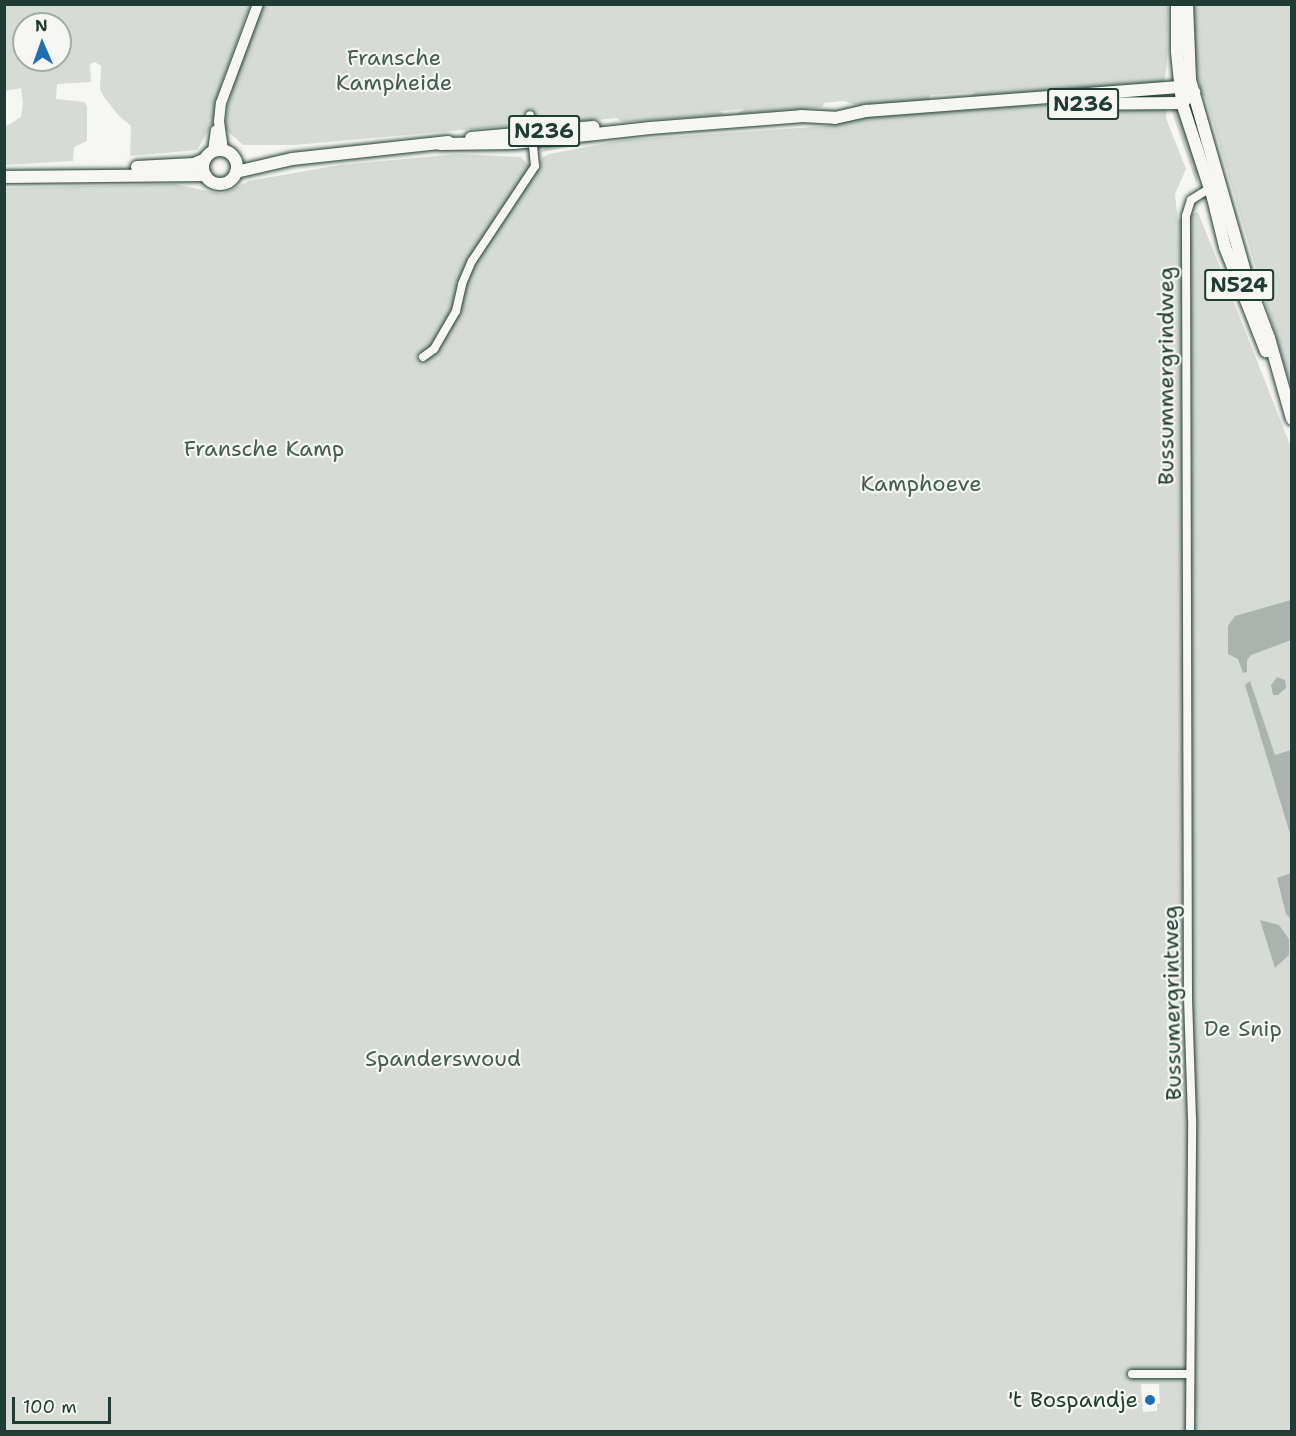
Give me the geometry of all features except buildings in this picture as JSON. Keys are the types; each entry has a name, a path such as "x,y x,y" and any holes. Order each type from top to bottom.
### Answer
{"main road":[{"path":"205,175 214,153 221,103 258,4"},
{"path":"1177,4 1179,87 1182,103"},
{"path":"1182,103 1194,92 1188,61 1187,4"},
{"name":"N236","path":"235,159 292,159 440,144 496,135 534,137 613,126 650,128 801,117 836,118 866,111 1179,87 1194,92"},
{"name":"N524","path":"1194,92 1214,185"},
{"name":"N236","path":"984,103 1182,103"},
{"name":"N524","path":"1182,103 1269,338 1279,380 1292,419"},
{"path":"214,153 235,159 236,172"},
{"name":"N236","path":"52,174 194,164 214,153"},
{"name":"N236","path":"4,177 52,174 205,175 211,181 222,183 231,179 236,172 292,159"}],"street":[{"path":"423,357 434,349 456,311 462,284 472,261 536,166 530,115"},
{"name":"Bussummergrindweg","path":"1187,574 1186,216 1191,200 1214,185"},
{"name":"Bussumergrintweg","path":"1187,574 1188,998 1192,1119 1190,1431"},
{"path":"1132,1374 1189,1374"}],"green space":[{"path":"4,5 250,5 221,85 214,121 197,150 130,156 131,126 119,116 104,97 100,89 101,66 95,62 90,64 91,82 57,84 56,99 84,102 87,106 87,141 74,147 73,161 5,165 5,127 21,117 23,103 21,88 5,91"},
{"name":"Fransche Kampheide","path":"264,5 1168,5 1167,65 1164,82 968,98 976,92 930,95 929,100 856,105 844,101 824,103 823,107 737,114 744,109 720,111 724,115 623,122 617,118 551,124 543,123 539,119 529,120 519,125 294,145 243,145 225,129 227,108 243,53"},
{"path":"1194,5 1291,5 1291,388 1206,99 1201,92 1195,64"},
{"path":"1002,105 1167,105 1166,118 1186,169 1175,194 1178,220 1198,212 1291,447 1291,1431 5,1431 4,188 174,184 222,194 249,181 340,165 458,154 521,157 527,164 540,166 542,158 549,154 624,140 830,126 840,121 871,116","holes":["1141,1384 1159,1384 1160,1403 1157,1404 1157,1411 1143,1412"]},
{"path":"1170,106 1180,111 1198,172 1197,185"},
{"path":"600,137 568,147 541,152 549,144"}],"shaded area":[{"path":"1291,600 1291,640 1251,655 1247,660 1247,672 1243,673 1238,659 1228,654 1228,626 1235,616"},
{"path":"1277,677 1285,680 1286,688 1278,695 1273,695 1271,685"},
{"path":"1250,681 1275,755 1291,750 1291,837 1245,685"},
{"path":"1292,873 1291,919 1286,914 1277,878"},
{"path":"1260,920 1279,925 1289,939 1289,955 1275,968"}],"place":[{"name":"'t Bospandje","path":"1150,1400"}],"park label":[{"name":"Fransche Kamp","path":"264,449"},
{"name":"Kamphoeve","path":"921,484"},
{"name":"De Snip","path":"1243,1029"},
{"name":"Spanderswoud","path":"443,1059"}]}
